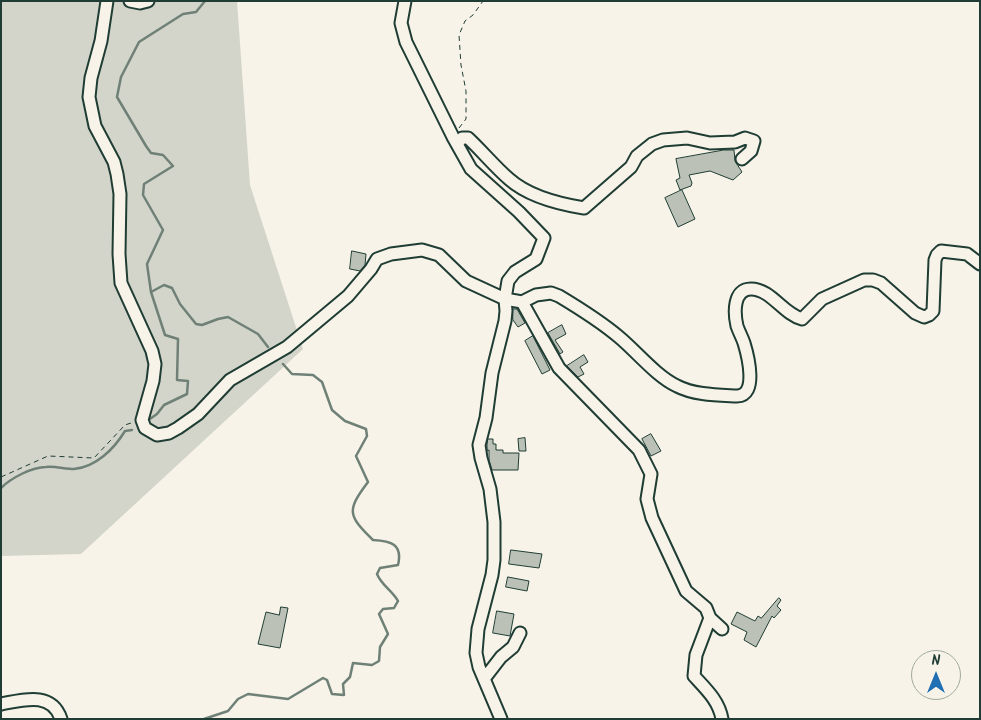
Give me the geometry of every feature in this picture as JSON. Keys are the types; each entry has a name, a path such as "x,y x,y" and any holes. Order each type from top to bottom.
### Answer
{"street":[{"path":"130,1 140,3 148,1"},
{"path":"404,1 401,23 406,42 471,169 519,212 544,238 536,259 515,272 508,281 505,299 505,321 492,373 486,418 479,445 480,458 490,489 494,522 494,560 478,629 476,653 501,719"},
{"path":"108,3 101,41 91,78 89,97 95,126 114,162 117,174 120,194 119,254 121,283 152,351 155,364 154,381 142,420 145,428 157,434 169,433 178,428 198,414 230,380 287,347 348,296 377,259 390,254 422,250 438,255 466,281 505,299 522,302 536,295 551,293 559,296 617,336 677,387 712,394 740,396 748,390 751,377 744,344 737,327 735,312 740,292 754,288 768,295 788,313 802,319 822,299 864,280 873,280 881,282 915,313 924,317 933,311 935,260 941,251 967,254 980,264"},
{"path":"455,141 468,138 505,176 526,191 570,206 584,208 631,167 638,156 652,144 663,140 687,138 710,143 736,142 745,138 754,141 751,151 742,159"},
{"path":"522,302 559,368 639,450 651,474 647,500 652,518 686,591 706,608 710,618 722,629"},
{"path":"710,618 696,655 694,676 713,698 720,709 722,719"},
{"path":"484,678 513,647 520,633"},
{"path":"1,704 30,699 49,702 59,711 61,719"}],"path":[{"path":"455,141 466,119 466,91 461,65 459,35 465,21 473,15 484,1"},
{"path":"1,477 48,456 94,458 125,425 142,420"}],"shaded area":[{"path":"1,1 237,1 250,185 303,349 81,554 1,556"}],"building":[{"path":"724,150 734,150 735,161 742,172 733,180 710,171 689,175 692,183 691,186 680,190 676,180 680,178 676,159"},
{"path":"682,190 695,219 678,227 665,198"},
{"path":"352,251 366,254 365,265 360,271 350,269"},
{"path":"513,309 517,309 525,323 518,327 513,320"},
{"path":"562,325 566,334 555,340 563,352 560,354 548,333"},
{"path":"533,336 550,370 542,374 525,341"},
{"path":"584,355 588,362 580,367 584,374 578,377 567,366"},
{"path":"651,434 661,451 651,456 642,439"},
{"path":"525,438 526,451 519,451 518,439"},
{"path":"488,439 493,439 493,444 496,444 496,450 503,450 503,453 519,453 518,470 492,470 489,450 487,451"},
{"path":"511,550 542,554 539,568 509,564"},
{"path":"508,577 529,581 527,591 506,587"},
{"path":"779,598 781,600 777,606 781,610 774,618 772,616 756,647 744,640 747,632 731,624 737,612 755,621 758,616 761,618"},
{"path":"281,607 288,608 280,648 258,644 266,612 279,615"},
{"path":"497,611 514,614 510,636 493,633"}],"waterway":[{"path":"147,421 157,414 164,405 187,394 188,381 177,380 178,339 165,335 151,292 147,264 163,230 143,195 144,184 173,166 163,155 151,153 117,97 121,77 139,42 183,14 196,12 205,1"},
{"path":"151,292 164,285 172,288 180,304 196,324 202,325 228,317 258,334 268,347"},
{"path":"204,719 228,711 238,699 248,694 288,699 323,678 327,680 332,694 344,695 343,684 350,677 353,663 372,665 379,661 380,647 388,634 379,614 383,609 394,608 398,601 377,574 380,568 398,565 399,552 397,548 385,541 373,540 354,518 353,506 368,482 356,456 367,436 366,429 345,421 332,410 322,382 313,375 292,374 283,364"},
{"path":"1,488 16,477 40,467 74,469 90,465 104,456 125,431 132,430"}]}
